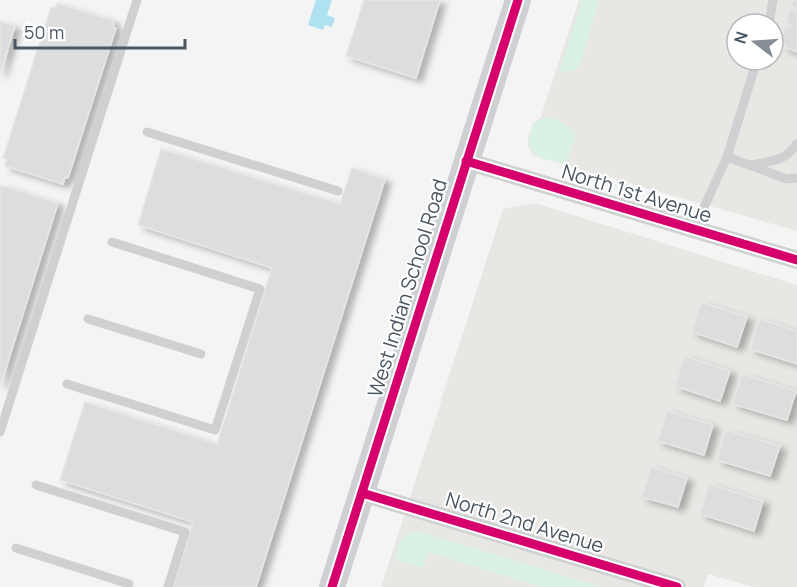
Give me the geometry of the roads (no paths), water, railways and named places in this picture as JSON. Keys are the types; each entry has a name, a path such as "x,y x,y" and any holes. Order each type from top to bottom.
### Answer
{"main road":[{"name":"West Indian School Road","path":"332,587 518,0"}],"street":[{"name":"North 1st Avenue","path":"466,161 797,260"},
{"name":"North 2nd Avenue","path":"362,493 677,587"}],"lane":[{"path":"0,432 137,0"},
{"path":"694,229 727,157 753,72"},
{"path":"147,132 338,191"},
{"path":"748,165 786,157 797,144"},
{"path":"727,157 787,179 797,178"},
{"path":"67,384 215,430 260,289 112,242"},
{"path":"88,319 201,354"},
{"path":"36,484 185,532 168,587"},
{"path":"16,548 129,584"}],"water":[{"path":"316,0 332,0 327,15 335,18 332,27 325,25 323,30 308,25"}]}
